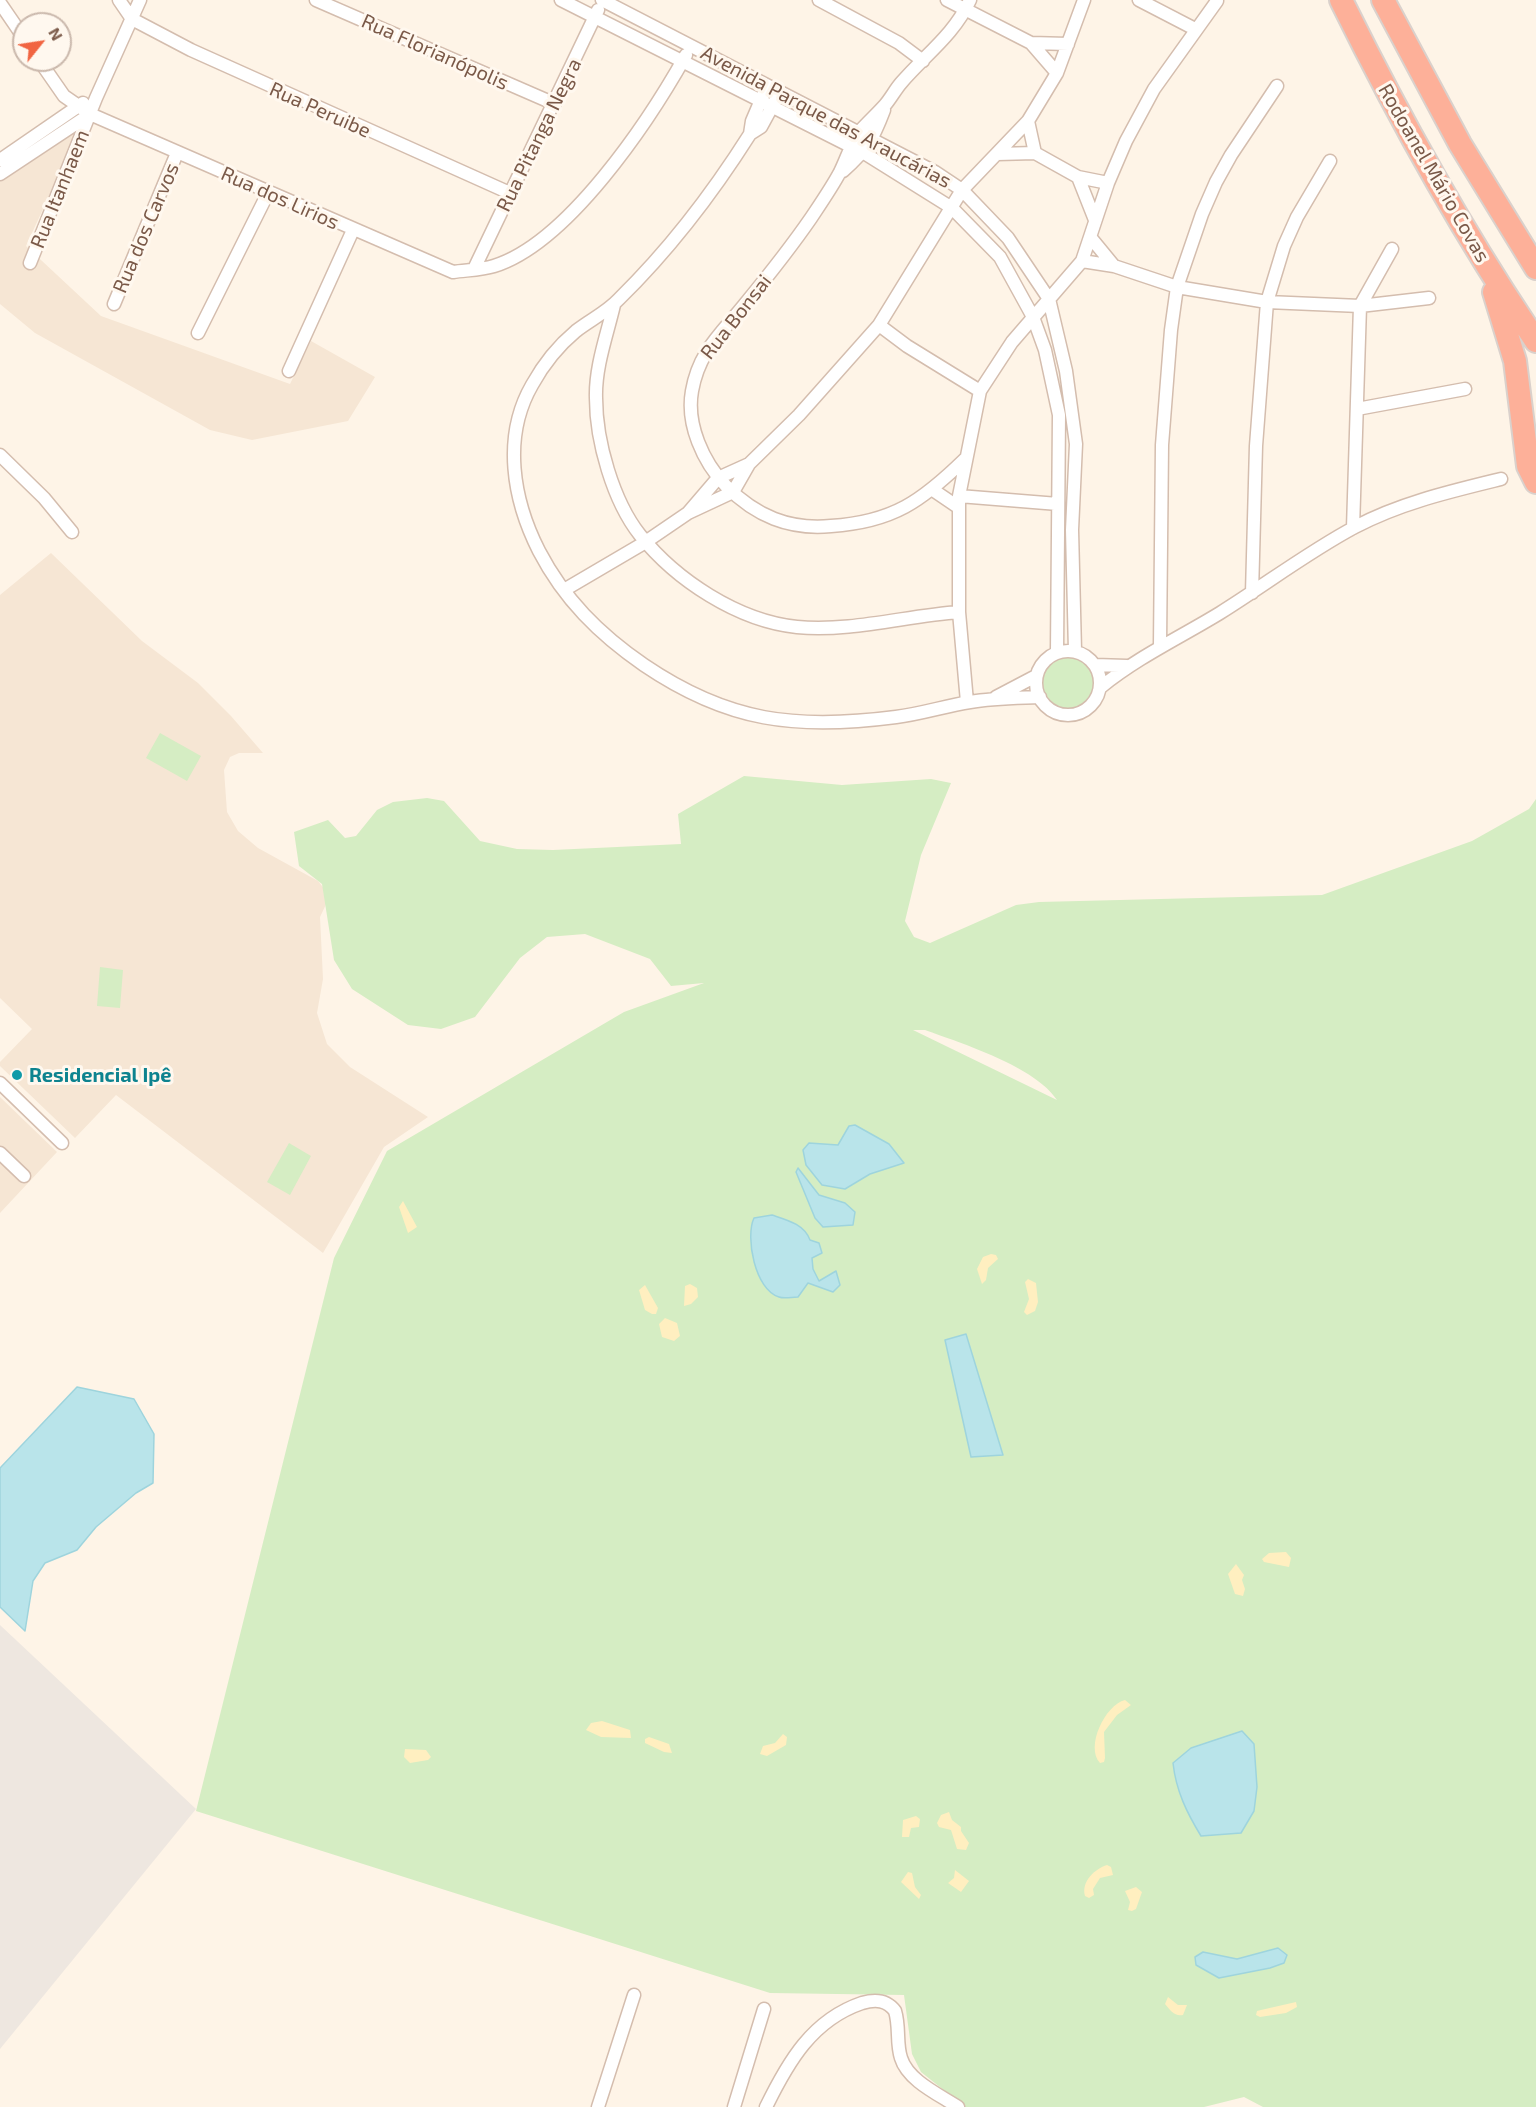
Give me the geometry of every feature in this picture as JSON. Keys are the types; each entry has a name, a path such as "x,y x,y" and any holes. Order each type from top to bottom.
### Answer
{"highway":[{"name":"Rodoanel Mário Covas","path":"1341,0 1422,157 1483,260 1536,341"},
{"name":"Rodoanel Mário Covas","path":"1383,0 1460,144 1536,268"},
{"path":"1513,233 1536,260"},
{"path":"1483,260 1515,361 1528,466 1536,482"}],"street":[{"path":"119,0 132,19"},
{"name":"Rua Itanhaem","path":"30,263 96,98 140,0"},
{"name":"Rua Florianópolis","path":"316,0 555,104"},
{"name":"Avenida Parque das Araucárias","path":"561,0 773,105 864,153 952,208 1000,257 1033,317 1047,359 1059,415 1057,652"},
{"name":"Rua Pitanga Negra","path":"474,269 555,104 602,0"},
{"name":"Avenida Parque das Araucárias","path":"602,0 859,132 962,190 1008,238 1049,299 1066,371 1076,444 1072,530 1075,651"},
{"path":"819,0 899,43 923,61"},
{"path":"947,0 968,5 1031,43 1057,73"},
{"path":"564,590 688,513 733,492 749,464 800,415 879,325 962,190 1028,121 1057,73 1084,0"},
{"path":"1138,0 1195,29"},
{"path":"967,702 959,612 958,502 980,391 1002,355 1082,261 1108,183 1154,89 1216,1"},
{"path":"0,3 12,20"},
{"path":"839,174 859,132 887,103 900,84 956,26 968,5"},
{"name":"Rua Peruibe","path":"132,19 253,80 512,194"},
{"path":"1031,43 1068,44"},
{"name":"Rua dos Lirios","path":"76,107 268,193 453,272 493,267 509,259 569,215 618,159 691,45"},
{"path":"47,72 64,96 76,107"},
{"path":"750,134 760,99 768,86"},
{"path":"1160,645 1162,445 1171,330 1177,287 1202,214 1216,182 1231,155 1277,86"},
{"path":"780,92 761,127 750,134 698,212 664,252 614,305 575,332 544,365 520,408 516,432 516,485 522,511 544,560 564,590 596,629 652,670 706,700 743,715 775,721 850,722 898,717 967,702 1040,697"},
{"path":"0,160 76,107 96,98"},
{"path":"839,174 864,153 873,140 887,103"},
{"path":"0,174 90,114"},
{"path":"1028,121 1035,153"},
{"name":"Rua dos Carvos","path":"114,304 177,153"},
{"path":"997,154 1035,153 1078,177 1108,183"},
{"path":"1252,593 1256,446 1267,302 1288,236 1330,161"},
{"name":"Rua Bonsai","path":"839,174 774,268 707,348 700,361 690,411 699,446 718,478 750,508 770,519 810,528 860,522 904,509 933,490 965,459"},
{"path":"1078,177 1095,220"},
{"path":"198,333 268,193"},
{"path":"289,371 353,230"},
{"path":"1091,238 1114,266"},
{"path":"1353,528 1360,306 1392,249"},
{"path":"1082,261 1114,266 1177,287 1267,302 1360,306 1429,298"},
{"path":"614,305 597,377 596,399 600,434 616,488 639,534 683,576 707,593 755,618 775,624 840,628 927,614 959,612"},
{"path":"879,325 980,391"},
{"path":"1357,409 1465,388"},
{"path":"0,455 44,498 72,532"},
{"path":"688,513 718,478 749,464"},
{"path":"1101,687 1100,676 1095,665 1087,656 1075,651 1057,652 1040,666 1036,676 1040,697 1053,711 1073,715 1091,706 1101,687 1127,666 1160,645 1196,628 1353,528 1408,504 1502,479"},
{"path":"933,490 958,502 1058,504"},
{"path":"1095,665 1127,666"},
{"path":"993,699 1036,676"},
{"path":"0,1083 62,1143"},
{"path":"0,1153 24,1176"},
{"path":"598,2107 634,1995"},
{"path":"766,2107 781,2077 811,2035 842,2011 875,2001 883,2001 896,2011 904,2066 912,2076 958,2107"},
{"path":"734,2107 764,2008"}],"shaded area":[{"path":"72,130 77,135 26,246 101,316 290,384 311,341 375,377 348,421 252,440 210,430 35,333 0,304 0,179"},
{"path":"51,553 142,641 198,683 263,753 239,753 230,757 224,770 227,812 238,831 258,848 318,881 330,896 320,917 323,979 317,1013 327,1044 350,1067 428,1117 384,1147 323,1253 116,1095 75,1138 0,1066 0,1062 32,1029 0,998 0,595"},
{"path":"0,1097 57,1152 0,1213"},
{"path":"0,1625 196,1809 0,2049"}],"green space":[{"path":"1063,657 1073,657 1087,664 1094,683 1087,702 1073,709 1063,709 1053,705 1046,698 1042,688 1042,678 1046,668 1053,661"},
{"path":"160,733 201,756 187,781 146,758"},
{"path":"744,776 842,785 931,779 951,783 921,855 905,921 914,937 930,943 1016,905 1039,902 1322,895 1472,841 1529,809 1536,799 1536,2107 1263,2107 1244,2097 1204,2107 965,2107 921,2072 912,2054 904,1995 770,1993 196,1811 334,1258 387,1151 624,1012 704,983 671,986 650,959 585,934 547,937 520,958 475,1017 441,1029 408,1025 352,989 334,960 322,884 299,866 294,832 328,820 345,838 356,836 377,810 393,802 427,798 444,801 480,841 517,849 553,850 681,844 678,814","holes":["913,1030 925,1030 997,1057 1033,1077 1057,1100"]},
{"path":"100,967 123,970 120,1008 97,1006"},
{"path":"289,1143 311,1156 290,1195 267,1182"}],"sand":[{"path":"403,1201 417,1227 408,1233 399,1207"},
{"path":"996,1255 998,1259 988,1268 986,1280 982,1284 977,1269 983,1257"},
{"path":"1028,1279 1036,1283 1038,1302 1035,1311 1027,1315 1024,1312 1029,1299 1025,1282"},
{"path":"690,1284 697,1288 698,1297 691,1304 684,1306 685,1286"},
{"path":"645,1285 658,1308 656,1314 645,1310 639,1290"},
{"path":"665,1318 677,1323 680,1336 674,1341 662,1337 659,1324"},
{"path":"1286,1552 1291,1558 1289,1567 1264,1562 1262,1559 1269,1553"},
{"path":"1236,1564 1244,1575 1243,1596 1235,1594 1228,1574"},
{"path":"1125,1700 1131,1705 1117,1715 1104,1732 1105,1758 1104,1762 1100,1763 1095,1747 1099,1727 1111,1710"},
{"path":"602,1721 630,1730 631,1738 601,1737 586,1730 591,1723"},
{"path":"783,1734 787,1737 786,1745 767,1756 760,1754 763,1746 775,1743"},
{"path":"649,1737 669,1744 672,1753 664,1752 645,1743 645,1739"},
{"path":"405,1749 426,1750 431,1757 428,1760 410,1763 404,1757"},
{"path":"949,1812 952,1820 961,1827 969,1843 966,1850 957,1849 951,1830 939,1827 937,1823 941,1815"},
{"path":"916,1816 920,1819 919,1827 911,1828 909,1837 902,1837 903,1820"},
{"path":"1107,1865 1111,1867 1113,1875 1100,1878 1093,1889 1094,1895 1089,1898 1085,1896 1085,1885 1090,1876"},
{"path":"955,1870 969,1881 961,1892 948,1883 954,1878"},
{"path":"908,1872 912,1873 915,1887 921,1895 919,1899 901,1882"},
{"path":"1136,1887 1142,1892 1136,1909 1128,1910 1130,1902 1125,1891"},
{"path":"1168,1997 1178,2005 1187,2005 1183,2015 1175,2014 1165,2004"},
{"path":"1296,2002 1297,2007 1286,2013 1260,2017 1256,2015 1257,2011"}],"water":[{"path":"855,1125 889,1144 904,1163 870,1174 845,1189 822,1185 806,1165 803,1150 809,1143 838,1145 849,1126"},
{"path":"798,1168 819,1195 845,1203 855,1212 853,1225 823,1227 815,1218 796,1172"},
{"path":"772,1215 794,1223 804,1230 810,1240 819,1243 822,1253 812,1258 813,1269 819,1281 836,1271 840,1285 833,1292 808,1283 798,1297 783,1298 771,1292 764,1284 754,1262 752,1227 754,1218"},
{"path":"966,1334 1003,1455 971,1457 945,1340"},
{"path":"77,1387 134,1399 154,1434 153,1483 136,1493 96,1527 77,1550 45,1563 33,1581 25,1631 0,1607 0,1468"},
{"path":"1242,1731 1254,1744 1257,1787 1254,1811 1241,1833 1201,1836 1183,1801 1173,1763 1191,1748"},
{"path":"1278,1948 1287,1955 1284,1963 1270,1968 1219,1978 1196,1965 1195,1957 1203,1952 1237,1959"}],"place":[{"name":"Residencial Ipê","path":"17,1075"}]}
